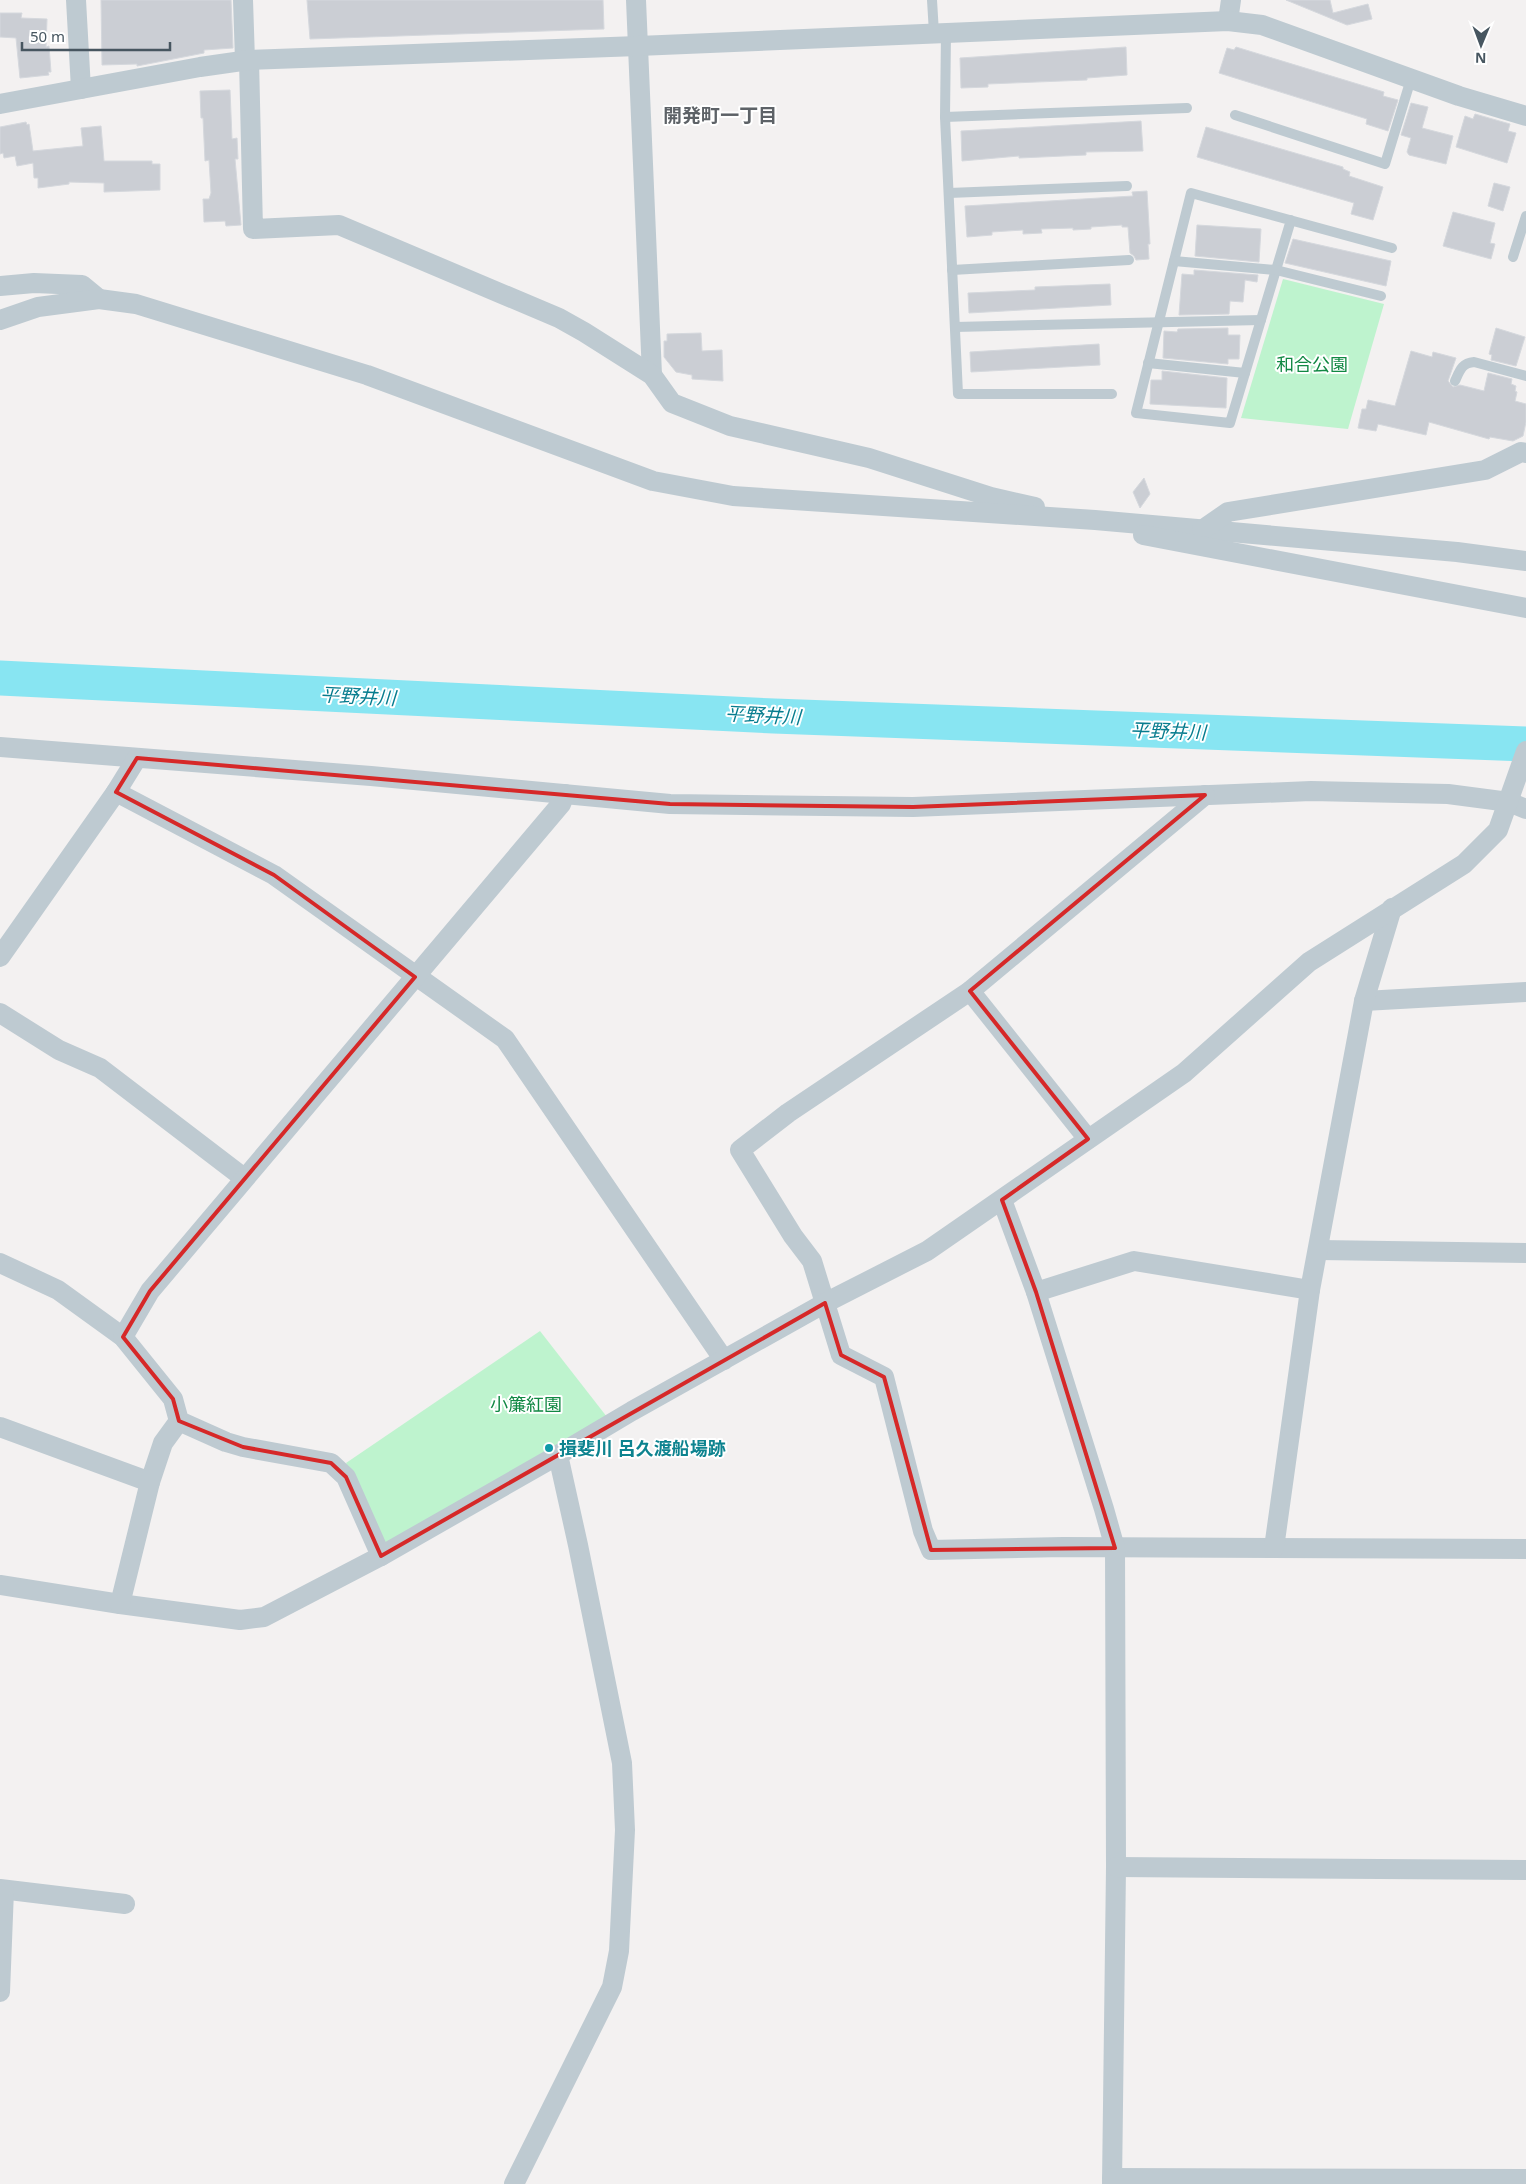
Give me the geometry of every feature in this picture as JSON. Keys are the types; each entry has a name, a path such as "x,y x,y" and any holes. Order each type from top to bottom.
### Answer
{"street":[{"path":"76,0 81,89"},
{"path":"243,0 253,229 339,225 559,318 652,376 672,403 730,426 869,458 991,497 1095,520 1154,538 1526,608"},
{"path":"636,0 652,376"},
{"path":"0,104 247,60 940,33 1225,7 1262,25 1459,96 1526,116"},
{"path":"0,286 34,283 82,285 99,299"},
{"path":"0,320 38,307 99,299 136,304 367,375 654,481 733,496 1095,520 1458,552 1526,560"},
{"path":"1202,530 1228,512 1486,470 1524,449"},
{"path":"0,747 371,776 670,804 912,806 1311,791 1438,793 1516,799"},
{"path":"0,1585 240,1620 264,1617 382,1556 558,1456 632,1410 825,1303 927,1251 1184,1073 1310,962 1392,908 1464,864 1498,830 1516,799 1526,751"},
{"path":"0,957 116,792 137,758"},
{"path":"116,792 274,875 505,1040 724,1360"},
{"path":"124,1337 150,1291 562,804 565,794"},
{"path":"1205,795 970,991 788,1113 740,1150 793,1236 812,1261 841,1355 884,1377 924,1531 932,1550 1115,1548 1526,1549"},
{"path":"1274,1548 1310,1290 1364,1001 1392,908"},
{"path":"970,991 1088,1139"},
{"path":"1364,1001 1526,992"},
{"path":"0,1013 59,1050 100,1068 244,1178"},
{"path":"1002,1200 1036,1292 1115,1548 1116,1867 1112,2181 1526,2179"},
{"path":"1319,1250 1526,1253"},
{"path":"1036,1292 1134,1261 1310,1290"},
{"path":"0,1263 58,1290 124,1337 173,1399 179,1421 164,1443 150,1482 120,1604"},
{"path":"179,1421 242,1447 331,1463 346,1477 382,1556"},
{"path":"0,1427 150,1482"},
{"path":"514,2184 612,1987 620,1952 624,1830 622,1763 558,1456"},
{"path":"1116,1867 1526,1870"},
{"path":"0,1992 2,1890 125,1904"}],"lane":[{"path":"932,0 940,33 958,394 1112,394"},
{"path":"1236,115 1385,164 1411,78"},
{"path":"945,117 1186,108"},
{"path":"949,193 1128,186"},
{"path":"1290,220 1230,423 1136,413 1191,193 1290,220 1392,248"},
{"path":"1513,256 1526,216"},
{"path":"952,270 1129,260"},
{"path":"1174,261 1276,270 1381,296"},
{"path":"955,327 1261,320"},
{"path":"1455,381 1462,366 1474,362 1526,376"},
{"path":"1148,363 1245,373"}],"highlighted area":[{"path":"137,758 670,804 913,807 1205,795 970,991 1088,1139 1002,1200 1036,1292 1115,1548 931,1550 884,1377 841,1355 825,1303 381,1556 346,1477 331,1463 243,1447 179,1421 173,1399 123,1337 150,1291 415,977 274,875 116,792"}],"green space":[{"name":"和合公園","path":"1283,279 1384,304 1348,429 1241,418"},
{"name":"小簾紅園","path":"540,1331 607,1417 386,1547 346,1463"}],"building":[{"path":"101,0 231,0 233,48 204,50 204,53 137,66 137,64 102,65"},
{"path":"307,0 603,0 604,29 310,39"},
{"path":"1286,0 1330,0 1333,13 1368,4 1372,19 1347,25"},
{"path":"0,13 22,13 21,18 47,19 46,47 49,46 51,72 48,72 49,75 20,78 16,38 0,37"},
{"path":"1126,47 1127,75 1087,78 1087,80 988,84 988,87 961,88 960,58"},
{"path":"1236,47 1384,92 1383,96 1398,100 1388,131 1366,124 1367,119 1219,73 1227,48 1234,50"},
{"path":"230,90 232,139 237,138 238,159 235,159 241,225 226,226 225,221 204,222 203,199 209,199 211,193 209,160 205,161 200,91"},
{"path":"1411,103 1428,107 1422,128 1453,136 1446,164 1409,155 1407,152 1411,138 1401,135"},
{"path":"1475,114 1510,124 1508,131 1516,133 1507,163 1456,147 1465,116 1473,119"},
{"path":"1141,121 1143,151 1086,152 1086,155 1019,158 1019,156 962,161 961,131"},
{"path":"26,122 27,125 29,124 33,151 83,146 81,128 101,126 104,161 152,161 152,164 160,164 160,190 104,192 104,183 69,182 69,184 38,188 38,178 34,178 33,163 17,166 15,156 4,158 3,153 0,154 0,127"},
{"path":"1206,127 1343,167 1343,169 1350,172 1349,176 1383,187 1373,220 1351,214 1354,203 1197,157"},
{"path":"1494,183 1510,187 1503,211 1488,206"},
{"path":"1147,191 1149,259 1136,260 1130,253 1128,227 1122,227 1122,225 1073,230 1073,228 1041,229 1042,233 1023,234 1023,230 992,232 992,235 967,237 965,206 1133,196 1132,192"},
{"path":"1453,212 1495,223 1490,243 1495,244 1491,259 1443,246"},
{"path":"1197,225 1261,229 1259,262 1195,256"},
{"path":"1293,239 1391,261 1386,286 1285,263"},
{"path":"1194,270 1258,275 1257,282 1245,280 1243,302 1230,301 1229,314 1179,315 1182,274 1194,275"},
{"path":"1110,284 1111,305 969,313 968,293 1035,290 1035,287"},
{"path":"1228,328 1228,335 1240,335 1239,359 1228,359 1228,364 1163,358 1164,331 1177,332 1178,329"},
{"path":"1496,328 1525,337 1516,366 1491,360 1492,355 1489,354"},
{"path":"701,333 702,351 722,350 723,381 692,379 692,375 676,372 664,357 664,341 667,341 667,334"},
{"path":"1099,344 1100,365 971,372 970,352"},
{"path":"1411,351 1432,357 1433,352 1456,358 1448,381 1453,387 1460,385 1484,391 1488,373 1512,379 1511,384 1516,386 1515,391 1517,392 1515,401 1526,404 1526,422 1523,436 1513,441 1490,437 1489,439 1429,422 1426,435 1378,424 1376,431 1358,428 1362,409 1366,409 1368,400 1395,406"},
{"path":"1162,371 1227,378 1226,408 1150,404 1151,380 1162,380"},
{"path":"1144,478 1150,494 1140,508 1133,492"}],"waterway":[{"name":"平野井川","path":"0,678 774,716 1526,744"}],"place":[{"name":"揖斐川 呂久渡船場跡","path":"549,1448"}],"district":[{"name":"開発町一丁目","path":"720,115"}]}
